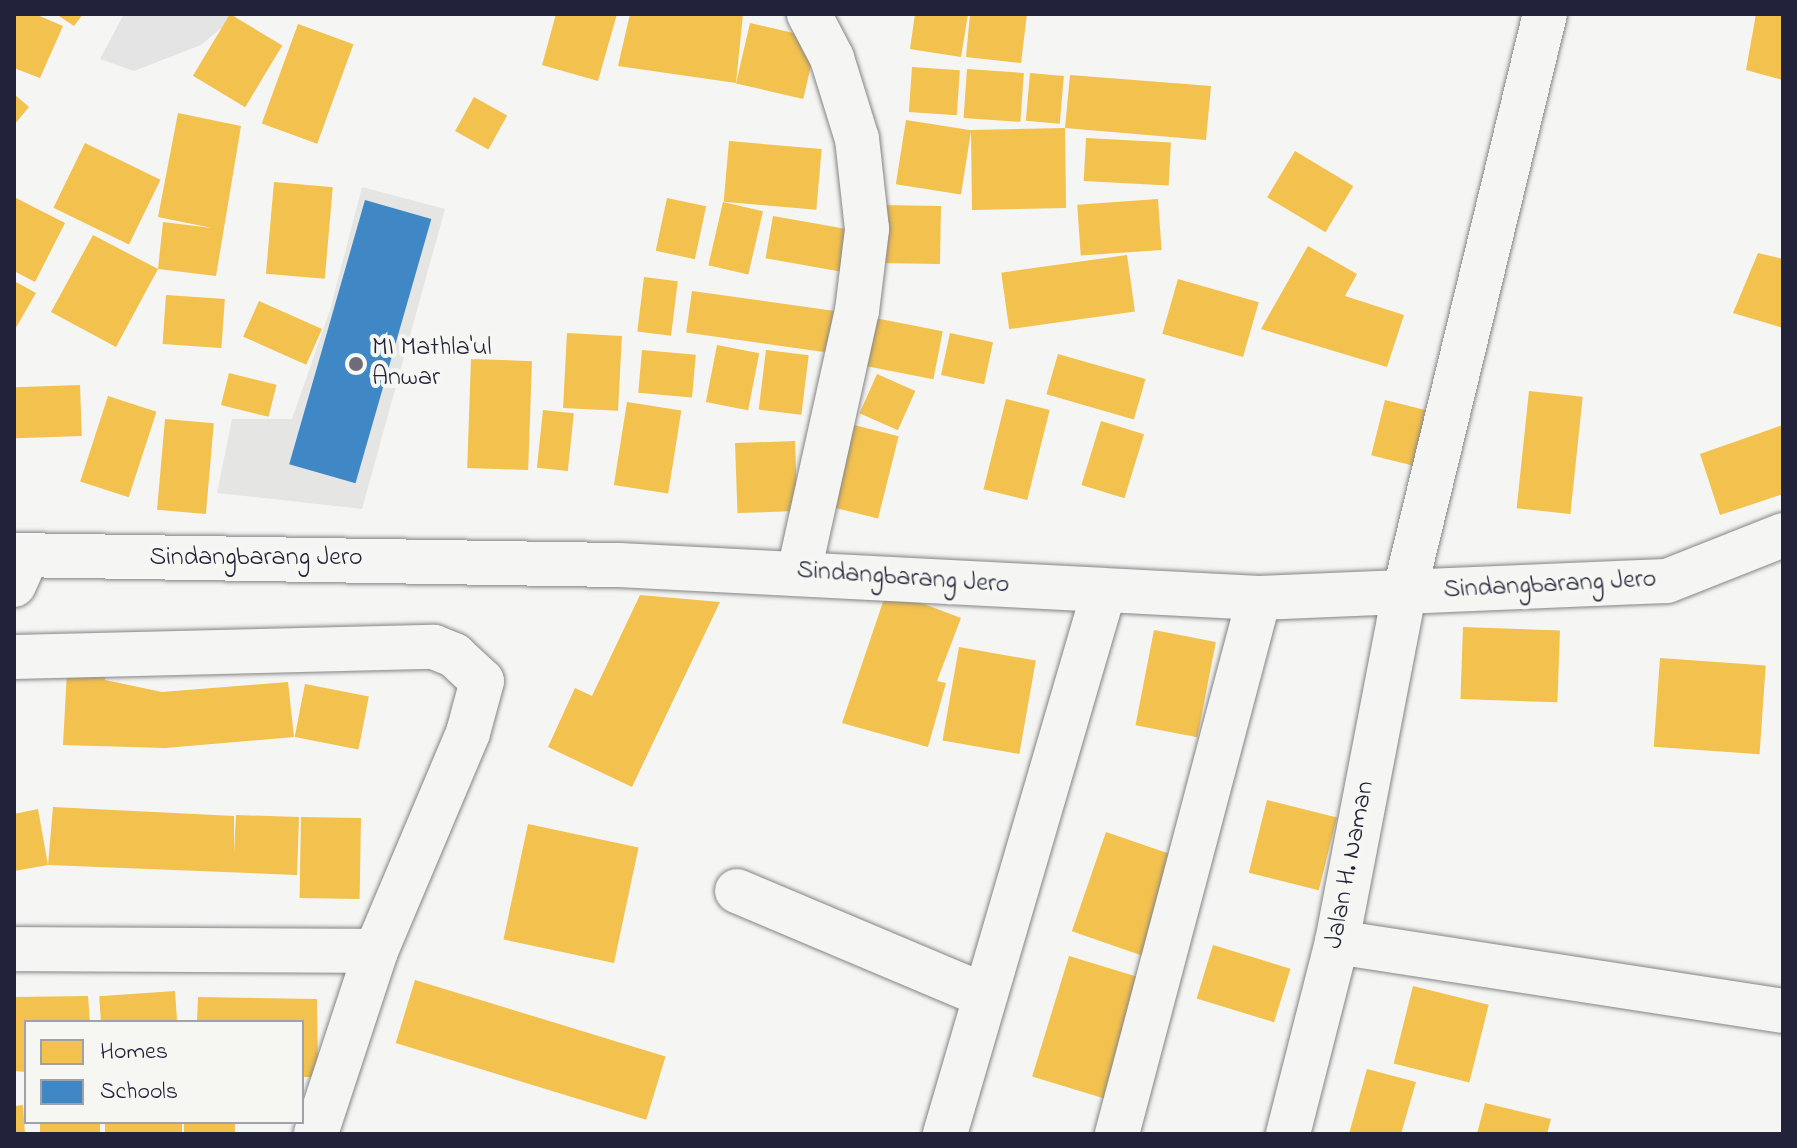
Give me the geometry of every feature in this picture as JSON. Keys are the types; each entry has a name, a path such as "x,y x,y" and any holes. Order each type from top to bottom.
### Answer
{"street":[{"path":"799,572 857,311 867,229 857,139 832,58 809,14"},
{"name":"Jalan H. Naman","path":"1288,1134 1337,942 1404,594 1545,14"},
{"name":"Sindangbarang Jero","path":"18,566 375,559 799,572 1259,598 1667,581 1783,535"},
{"path":"945,1134 1104,591"},
{"path":"1117,1134 1259,598"},
{"path":"14,657 434,647 454,655 482,681 481,694 376,951 316,1134"},
{"path":"737,891 985,996"},
{"path":"1337,942 1783,1011"},
{"path":"14,949 376,951"}],"shaded area":[{"path":"124,14 238,14 201,45 134,71 100,59"},
{"name":"MI Mathla'ul Anwar","path":"362,187 445,209 362,509 217,493 232,419 292,419 330,310"}],"building: Homes":[{"path":"14,14 35,14 63,26 40,78 14,68"},
{"path":"56,14 83,14 74,26"},
{"path":"230,14 282,45 245,107 193,76"},
{"path":"556,14 617,14 598,81 542,65"},
{"path":"630,14 743,14 736,83 618,66"},
{"path":"915,14 968,14 961,57 910,49"},
{"path":"970,14 1027,14 1021,63 966,57"},
{"path":"1756,14 1783,14 1783,80 1746,70"},
{"path":"750,23 817,39 803,99 736,83"},
{"path":"298,24 353,44 317,144 262,124"},
{"path":"912,67 960,70 957,115 909,112"},
{"path":"967,69 1024,73 1020,122 964,118"},
{"path":"1030,73 1064,76 1060,124 1026,121"},
{"path":"1070,75 1211,86 1206,140 1065,128"},
{"path":"14,94 29,107 14,125"},
{"path":"474,97 507,115 488,150 455,131"},
{"path":"178,113 241,126 216,276 158,269 163,222 212,228 158,217"},
{"path":"906,120 971,130 961,195 896,184"},
{"path":"1065,128 1066,208 972,210 971,130"},
{"path":"1086,138 1171,142 1169,185 1084,181"},
{"path":"729,141 822,149 816,210 724,202"},
{"path":"85,143 160,180 129,245 53,208"},
{"path":"1295,151 1353,186 1325,232 1267,197"},
{"path":"274,182 333,187 325,279 266,274"},
{"path":"14,197 65,223 35,282 14,271"},
{"path":"667,198 706,206 695,259 656,251"},
{"path":"1158,199 1162,250 1081,256 1077,205"},
{"path":"723,202 763,211 748,275 708,265"},
{"path":"881,205 941,206 940,264 880,263"},
{"path":"773,216 848,229 840,272 766,258"},
{"path":"93,235 158,269 116,347 51,312"},
{"path":"1308,246 1357,274 1345,296 1404,315 1387,367 1261,329"},
{"path":"1758,253 1783,259 1783,328 1733,313"},
{"path":"1127,255 1135,311 1009,329 1001,273"},
{"path":"644,277 678,281 671,336 637,332"},
{"path":"1178,279 1259,302 1243,357 1162,334"},
{"path":"14,281 36,293 14,331"},
{"path":"692,291 845,313 840,354 686,333"},
{"path":"166,295 225,299 221,348 163,344"},
{"path":"259,301 322,329 306,365 243,337"},
{"path":"875,318 943,331 933,379 866,366"},
{"path":"567,333 622,336 618,411 563,408"},
{"path":"950,333 993,342 984,384 941,375"},
{"path":"717,345 759,353 748,410 706,402"},
{"path":"642,350 696,355 692,398 638,393"},
{"path":"766,350 809,355 801,415 759,410"},
{"path":"1058,354 1145,379 1134,419 1046,394"},
{"path":"471,359 532,361 528,470 467,468"},
{"path":"229,373 277,385 269,417 221,405"},
{"path":"877,374 915,391 898,430 860,413"},
{"path":"80,385 82,436 16,438 14,387"},
{"path":"1529,391 1583,397 1570,514 1517,508"},
{"path":"108,396 157,412 129,497 80,482"},
{"path":"1006,399 1050,410 1027,500 984,489"},
{"path":"1385,400 1440,414 1427,469 1371,455"},
{"path":"627,402 681,411 668,494 614,485"},
{"path":"543,410 574,413 568,471 537,468"},
{"path":"165,419 214,423 206,514 157,510"},
{"path":"1101,421 1144,434 1124,498 1081,485"},
{"path":"854,425 899,436 878,519 833,507"},
{"path":"1783,425 1783,494 1720,515 1700,454"},
{"path":"795,441 797,511 737,513 735,443"},
{"path":"887,590 961,618 937,681 946,683 928,747 842,723"},
{"path":"640,595 720,602 632,787 548,747 575,688 592,696"},
{"path":"1463,627 1560,630 1557,702 1460,699"},
{"path":"1154,630 1216,642 1197,737 1135,725"},
{"path":"959,647 1036,661 1019,754 943,741"},
{"path":"1660,658 1766,665 1760,754 1654,747"},
{"path":"67,671 106,672 105,680 162,692 288,682 294,737 165,748 63,745"},
{"path":"305,684 369,696 359,749 295,737"},
{"path":"1267,800 1337,817 1319,890 1249,873"},
{"path":"53,807 234,816 234,853 236,815 299,817 297,875 48,865"},
{"path":"38,809 48,865 14,871 14,814"},
{"path":"301,817 361,818 360,899 300,898"},
{"path":"528,824 639,847 614,963 503,939"},
{"path":"1106,832 1185,859 1151,959 1072,931"},
{"path":"1213,945 1290,969 1274,1022 1197,999"},
{"path":"1069,956 1150,981 1113,1101 1032,1076"},
{"path":"415,980 666,1057 646,1120 396,1043"},
{"path":"1413,986 1489,1005 1469,1082 1394,1064"},
{"path":"175,991 177,1020 101,1020 99,996"},
{"path":"88,996 90,1020 24,1020 24,1072 14,1071 14,997"},
{"path":"198,997 317,999 318,1077 304,1077 304,1020 197,1020"},
{"path":"1367,1069 1416,1082 1401,1134 1349,1134"},
{"path":"1485,1103 1551,1119 1547,1134 1477,1134"},
{"path":"23,1105 25,1134 14,1134 14,1106"},
{"path":"40,1124 100,1124 100,1134 40,1134"},
{"path":"105,1124 182,1124 182,1134 105,1134"},
{"path":"184,1124 235,1124 235,1134 184,1134"}],"building: Schools":[{"path":"365,200 431,219 356,483 289,464"}],"place":[{"name":"MI Mathla'ul Anwar","path":"356,364"}]}
